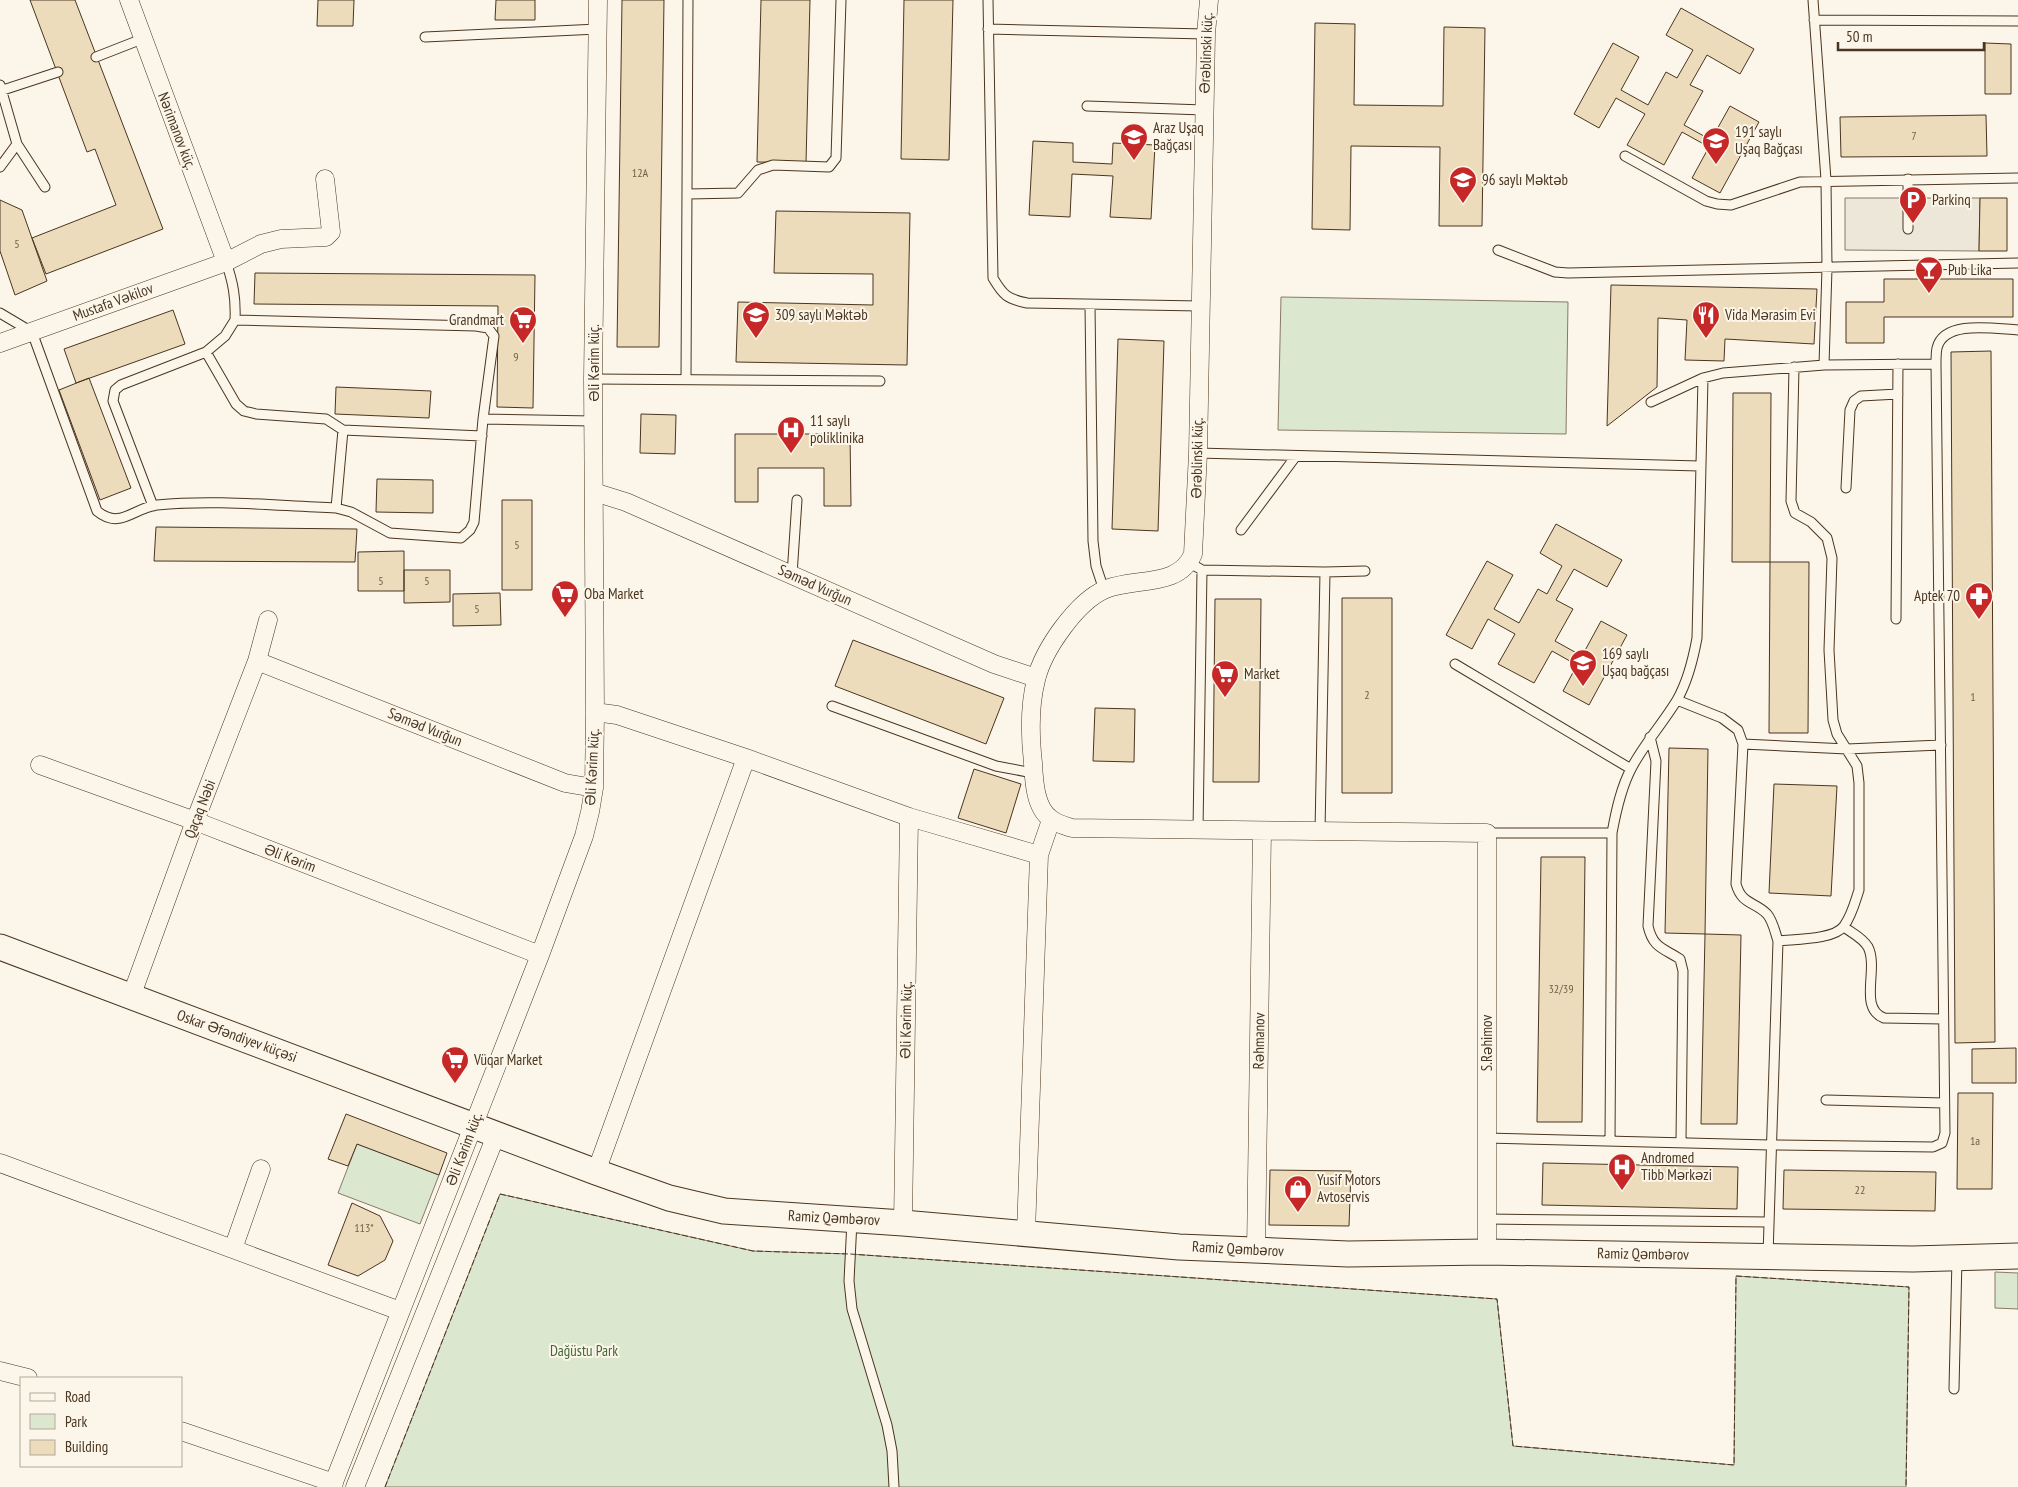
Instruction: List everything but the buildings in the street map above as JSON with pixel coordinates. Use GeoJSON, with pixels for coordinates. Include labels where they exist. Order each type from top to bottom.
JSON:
{"type":"FeatureCollection","features":[{"type":"Feature","properties":{"kind":"main road","name":"Oskar Əfəndiyev küçəsi"},"geometry":{"type":"LineString","coordinates":[[0,947],[474,1124]]}},
{"type":"Feature","properties":{"kind":"main road","name":"Ramiz Qəmbərov"},"geometry":{"type":"LineString","coordinates":[[474,1124],[596,1172],[669,1198],[704,1207],[755,1214],[903,1222],[1179,1247],[1256,1251],[1348,1254],[1487,1252],[1957,1258],[2018,1256]]}},
{"type":"Feature","properties":{"kind":"street","name":"Nərimanov küç."},"geometry":{"type":"LineString","coordinates":[[129,0],[226,262]]}},
{"type":"Feature","properties":{"kind":"street","name":"Əli Kərim küç."},"geometry":{"type":"LineString","coordinates":[[333,1485],[540,955],[584,836],[594,788],[593,379],[598,0]]}},
{"type":"Feature","properties":{"kind":"street","name":"Ərəblinski küç."},"geometry":{"type":"LineString","coordinates":[[1196,567],[1204,110],[1208,0]]}},
{"type":"Feature","properties":{"kind":"street","name":"Mustafa Vəkilov"},"geometry":{"type":"LineString","coordinates":[[0,343],[226,262],[261,244],[281,239],[326,238],[332,232],[326,179]]}},
{"type":"Feature","properties":{"kind":"street","name":"Səməd Vurğun"},"geometry":{"type":"LineString","coordinates":[[594,492],[626,502],[994,664],[1036,678]]}},
{"type":"Feature","properties":{"kind":"street"},"geometry":{"type":"LineString","coordinates":[[1196,567],[1173,576],[1116,586],[1091,597],[1067,621],[1049,650],[1036,678],[1031,709],[1030,738],[1037,796],[1042,810],[1051,820],[1072,828],[1487,833]]}},
{"type":"Feature","properties":{"kind":"street","name":"Qaçaq Nəbi"},"geometry":{"type":"LineString","coordinates":[[131,997],[195,821],[257,661],[268,620]]}},
{"type":"Feature","properties":{"kind":"street","name":"Səməd Vurğun"},"geometry":{"type":"LineString","coordinates":[[257,661],[565,783],[594,788]]}},
{"type":"Feature","properties":{"kind":"street"},"geometry":{"type":"LineString","coordinates":[[595,712],[617,715],[746,758],[909,816],[1039,855]]}},
{"type":"Feature","properties":{"kind":"street"},"geometry":{"type":"LineString","coordinates":[[596,1172],[746,758]]}},
{"type":"Feature","properties":{"kind":"street","name":"Əli Kərim"},"geometry":{"type":"LineString","coordinates":[[40,766],[195,821],[540,955]]}},
{"type":"Feature","properties":{"kind":"street","name":"Əli Kərim küç."},"geometry":{"type":"LineString","coordinates":[[903,1222],[909,816]]}},
{"type":"Feature","properties":{"kind":"street"},"geometry":{"type":"LineString","coordinates":[[1026,1233],[1039,855],[1051,820]]}},
{"type":"Feature","properties":{"kind":"street","name":"Rəhmanov"},"geometry":{"type":"LineString","coordinates":[[1256,1251],[1262,831]]}},
{"type":"Feature","properties":{"kind":"street","name":"S.Rəhimov"},"geometry":{"type":"LineString","coordinates":[[1487,833],[1487,1252]]}},
{"type":"Feature","properties":{"kind":"street"},"geometry":{"type":"LineString","coordinates":[[355,1487],[497,1133]]}},
{"type":"Feature","properties":{"kind":"street"},"geometry":{"type":"LineString","coordinates":[[0,1162],[400,1312]]}},
{"type":"Feature","properties":{"kind":"street"},"geometry":{"type":"LineString","coordinates":[[233,1248],[261,1169]]}},
{"type":"Feature","properties":{"kind":"street"},"geometry":{"type":"LineString","coordinates":[[0,1372],[23,1377]]}},
{"type":"Feature","properties":{"kind":"street"},"geometry":{"type":"LineString","coordinates":[[182,1431],[333,1485]]}},
{"type":"Feature","properties":{"kind":"lane"},"geometry":{"type":"LineString","coordinates":[[686,379],[688,0]]}},
{"type":"Feature","properties":{"kind":"lane"},"geometry":{"type":"LineString","coordinates":[[688,194],[738,193],[758,170],[773,165],[829,167],[836,158],[841,0]]}},
{"type":"Feature","properties":{"kind":"lane"},"geometry":{"type":"LineString","coordinates":[[988,0],[994,278],[1001,291],[1011,300],[1027,304],[1200,306]]}},
{"type":"Feature","properties":{"kind":"lane"},"geometry":{"type":"LineString","coordinates":[[1812,0],[1826,180],[1827,268],[1824,365]]}},
{"type":"Feature","properties":{"kind":"lane"},"geometry":{"type":"LineString","coordinates":[[1814,20],[2018,21]]}},
{"type":"Feature","properties":{"kind":"lane"},"geometry":{"type":"LineString","coordinates":[[425,37],[598,29]]}},
{"type":"Feature","properties":{"kind":"lane"},"geometry":{"type":"LineString","coordinates":[[988,29],[1206,34]]}},
{"type":"Feature","properties":{"kind":"lane"},"geometry":{"type":"LineString","coordinates":[[96,57],[142,39]]}},
{"type":"Feature","properties":{"kind":"lane"},"geometry":{"type":"LineString","coordinates":[[45,187],[17,144],[1,88],[58,72]]}},
{"type":"Feature","properties":{"kind":"lane"},"geometry":{"type":"LineString","coordinates":[[1087,106],[1204,110]]}},
{"type":"Feature","properties":{"kind":"lane"},"geometry":{"type":"LineString","coordinates":[[0,167],[17,144]]}},
{"type":"Feature","properties":{"kind":"lane"},"geometry":{"type":"LineString","coordinates":[[1625,156],[1706,201],[1731,205],[1800,182],[1826,180],[2018,178]]}},
{"type":"Feature","properties":{"kind":"lane"},"geometry":{"type":"LineString","coordinates":[[1908,179],[1908,230]]}},
{"type":"Feature","properties":{"kind":"lane"},"geometry":{"type":"LineString","coordinates":[[1498,250],[1555,272],[2018,263]]}},
{"type":"Feature","properties":{"kind":"lane"},"geometry":{"type":"LineString","coordinates":[[153,506],[113,401],[115,390],[121,385],[206,352],[225,336],[235,320],[236,301],[234,284],[226,262]]}},
{"type":"Feature","properties":{"kind":"lane"},"geometry":{"type":"LineString","coordinates":[[1090,305],[1093,540],[1096,566],[1104,590]]}},
{"type":"Feature","properties":{"kind":"lane"},"geometry":{"type":"LineString","coordinates":[[0,313],[32,332],[97,511],[105,518],[117,520],[153,506],[183,503],[336,508],[352,512],[390,533],[461,538],[470,530],[474,522],[483,420],[494,336],[488,328],[476,326],[235,320]]}},
{"type":"Feature","properties":{"kind":"lane"},"geometry":{"type":"LineString","coordinates":[[1486,1138],[1770,1145],[1933,1146],[1942,1143],[1945,1133],[1937,346],[1946,334],[1960,328],[2018,330]]}},
{"type":"Feature","properties":{"kind":"lane"},"geometry":{"type":"LineString","coordinates":[[206,352],[236,404],[244,411],[256,414],[326,419],[343,430],[482,436]]}},
{"type":"Feature","properties":{"kind":"lane"},"geometry":{"type":"LineString","coordinates":[[1896,619],[1898,364]]}},
{"type":"Feature","properties":{"kind":"lane"},"geometry":{"type":"LineString","coordinates":[[1651,402],[1703,378],[1723,373],[1824,365],[1936,364]]}},
{"type":"Feature","properties":{"kind":"lane"},"geometry":{"type":"LineString","coordinates":[[1778,941],[1827,936],[1844,927],[1859,890],[1859,782],[1857,766],[1838,734],[1833,720],[1829,650],[1832,558],[1827,538],[1811,522],[1795,513],[1791,501],[1794,367]]}},
{"type":"Feature","properties":{"kind":"lane"},"geometry":{"type":"LineString","coordinates":[[1610,1141],[1612,833],[1616,812],[1631,769],[1650,737],[1677,700],[1686,681],[1697,638],[1703,378]]}},
{"type":"Feature","properties":{"kind":"lane"},"geometry":{"type":"LineString","coordinates":[[593,379],[880,381]]}},
{"type":"Feature","properties":{"kind":"lane"},"geometry":{"type":"LineString","coordinates":[[1846,488],[1850,410],[1854,401],[1860,396],[1898,394]]}},
{"type":"Feature","properties":{"kind":"lane"},"geometry":{"type":"LineString","coordinates":[[483,420],[593,421]]}},
{"type":"Feature","properties":{"kind":"lane"},"geometry":{"type":"LineString","coordinates":[[336,508],[343,430]]}},
{"type":"Feature","properties":{"kind":"lane"},"geometry":{"type":"LineString","coordinates":[[1198,453],[1700,466]]}},
{"type":"Feature","properties":{"kind":"lane"},"geometry":{"type":"LineString","coordinates":[[1241,530],[1296,456]]}},
{"type":"Feature","properties":{"kind":"lane"},"geometry":{"type":"LineString","coordinates":[[792,574],[797,500]]}},
{"type":"Feature","properties":{"kind":"lane"},"geometry":{"type":"LineString","coordinates":[[1198,830],[1196,567],[1325,572],[1365,571]]}},
{"type":"Feature","properties":{"kind":"lane"},"geometry":{"type":"LineString","coordinates":[[1320,831],[1325,572]]}},
{"type":"Feature","properties":{"kind":"lane"},"geometry":{"type":"LineString","coordinates":[[1455,664],[1631,769]]}},
{"type":"Feature","properties":{"kind":"lane"},"geometry":{"type":"LineString","coordinates":[[1677,700],[1722,718],[1738,730],[1743,744],[1736,884],[1739,894],[1747,902],[1768,916],[1778,941],[1770,1145],[1768,1256]]}},
{"type":"Feature","properties":{"kind":"lane"},"geometry":{"type":"LineString","coordinates":[[832,706],[996,766],[1034,773]]}},
{"type":"Feature","properties":{"kind":"lane"},"geometry":{"type":"LineString","coordinates":[[1650,737],[1656,761],[1648,926],[1650,937],[1656,946],[1680,959],[1683,971],[1682,1142]]}},
{"type":"Feature","properties":{"kind":"lane"},"geometry":{"type":"LineString","coordinates":[[1743,744],[1847,749],[1941,745]]}},
{"type":"Feature","properties":{"kind":"lane"},"geometry":{"type":"LineString","coordinates":[[1487,833],[1612,833]]}},
{"type":"Feature","properties":{"kind":"lane"},"geometry":{"type":"LineString","coordinates":[[1844,927],[1863,941],[1872,958],[1871,1008],[1875,1015],[1884,1018],[1944,1019]]}},
{"type":"Feature","properties":{"kind":"lane"},"geometry":{"type":"LineString","coordinates":[[1826,1100],[1944,1104]]}},
{"type":"Feature","properties":{"kind":"lane"},"geometry":{"type":"LineString","coordinates":[[852,1219],[848,1282],[852,1309],[887,1425],[892,1452],[894,1487]]}},
{"type":"Feature","properties":{"kind":"lane"},"geometry":{"type":"LineString","coordinates":[[1487,1219],[1769,1222]]}},
{"type":"Feature","properties":{"kind":"lane"},"geometry":{"type":"LineString","coordinates":[[1954,1389],[1957,1258]]}},
{"type":"Feature","properties":{"kind":"green space"},"geometry":{"type":"Polygon","coordinates":[[[1281,297],[1568,302],[1566,434],[1278,430],[1281,297]]]}},
{"type":"Feature","properties":{"kind":"green space"},"geometry":{"type":"Polygon","coordinates":[[[357,1144],[439,1175],[420,1224],[338,1193],[357,1144]]]}},
{"type":"Feature","properties":{"kind":"green space","name":"Dağüstu Park"},"geometry":{"type":"Polygon","coordinates":[[[500,1194],[753,1251],[850,1254],[1497,1299],[1513,1446],[1734,1465],[1736,1276],[1909,1287],[1906,1487],[385,1487],[500,1194]]]}},
{"type":"Feature","properties":{"kind":"green space"},"geometry":{"type":"Polygon","coordinates":[[[1995,1272],[2018,1273],[2018,1309],[1995,1308],[1995,1272]]]}},
{"type":"Feature","properties":{"kind":"shaded area","name":"Parkinq"},"geometry":{"type":"Polygon","coordinates":[[[1845,198],[1980,198],[1979,251],[1845,250],[1845,198]]]}},
{"type":"Feature","properties":{"kind":"fence"},"geometry":{"type":"LineString","coordinates":[[385,1487],[500,1194],[753,1251],[850,1254],[1497,1299],[1513,1446],[1734,1465],[1736,1276],[1909,1287],[1906,1487]]}},
{"type":"Feature","properties":{"kind":"place","name":"Araz Uşaq Bağçası"},"geometry":{"type":"Point","coordinates":[1134,161]}},
{"type":"Feature","properties":{"kind":"place","name":"191 saylı Uşaq Bağçası"},"geometry":{"type":"Point","coordinates":[1716,165]}},
{"type":"Feature","properties":{"kind":"place","name":"96 saylı Məktəb"},"geometry":{"type":"Point","coordinates":[1463,204]}},
{"type":"Feature","properties":{"kind":"place","name":"Parkinq"},"geometry":{"type":"Point","coordinates":[1913,224]}},
{"type":"Feature","properties":{"kind":"place","name":"Pub Lika"},"geometry":{"type":"Point","coordinates":[1929,294]}},
{"type":"Feature","properties":{"kind":"place","name":"309 saylı Məktəb"},"geometry":{"type":"Point","coordinates":[756,339]}},
{"type":"Feature","properties":{"kind":"place","name":"Vida Mərasim Evi"},"geometry":{"type":"Point","coordinates":[1706,339]}},
{"type":"Feature","properties":{"kind":"place","name":"Grandmart"},"geometry":{"type":"Point","coordinates":[523,344]}},
{"type":"Feature","properties":{"kind":"place","name":"11 saylı poliklinika"},"geometry":{"type":"Point","coordinates":[791,454]}},
{"type":"Feature","properties":{"kind":"place","name":"Oba Market"},"geometry":{"type":"Point","coordinates":[565,618]}},
{"type":"Feature","properties":{"kind":"place","name":"Aptek 70"},"geometry":{"type":"Point","coordinates":[1979,620]}},
{"type":"Feature","properties":{"kind":"place","name":"169 saylı Uşaq bağçası"},"geometry":{"type":"Point","coordinates":[1583,687]}},
{"type":"Feature","properties":{"kind":"place","name":"Market"},"geometry":{"type":"Point","coordinates":[1225,698]}},
{"type":"Feature","properties":{"kind":"place","name":"Vüqar Market"},"geometry":{"type":"Point","coordinates":[455,1084]}},
{"type":"Feature","properties":{"kind":"place","name":"Andromed Tibb Mərkəzi"},"geometry":{"type":"Point","coordinates":[1622,1191]}},
{"type":"Feature","properties":{"kind":"place","name":"Yusif Motors Avtoservis"},"geometry":{"type":"Point","coordinates":[1298,1213]}}]}
